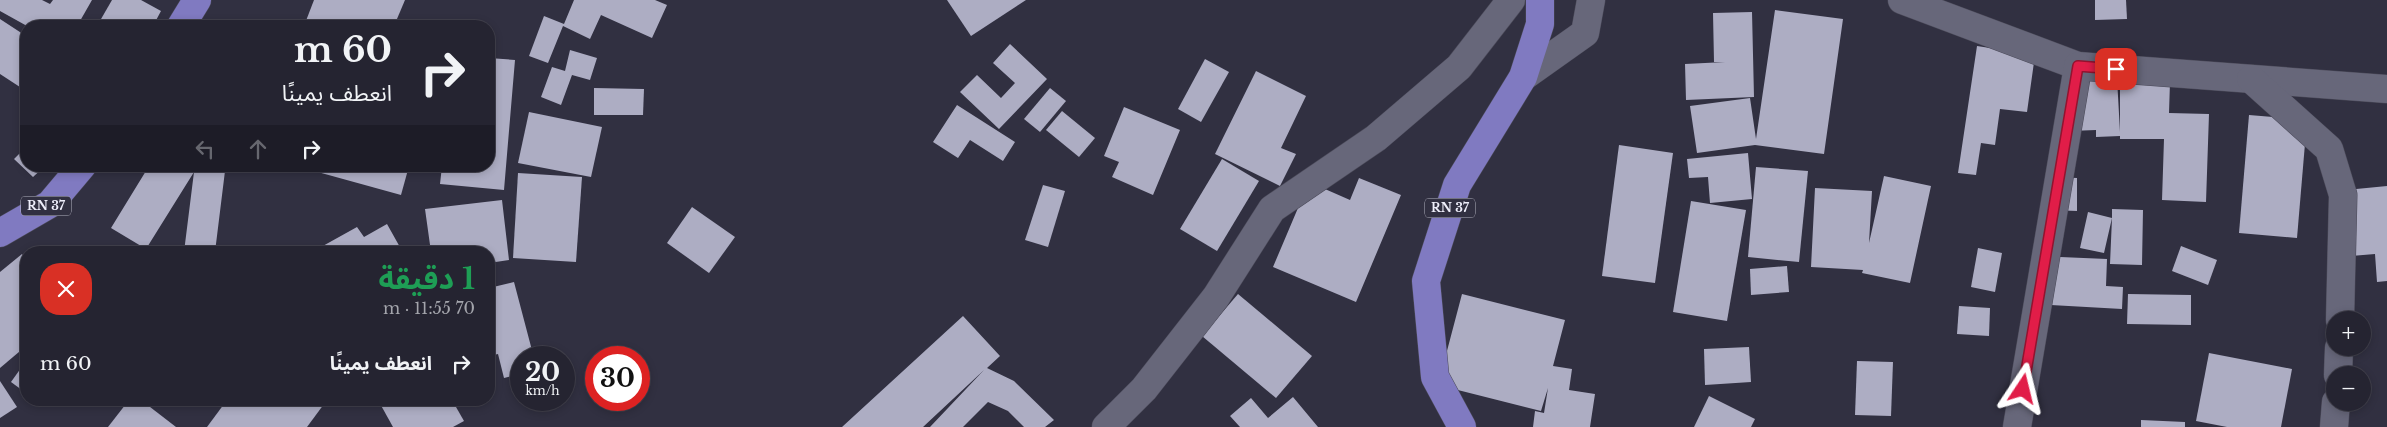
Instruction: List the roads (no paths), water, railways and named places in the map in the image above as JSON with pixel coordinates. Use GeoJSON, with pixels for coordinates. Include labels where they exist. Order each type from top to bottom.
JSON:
{"type":"FeatureCollection","features":[{"type":"Feature","properties":{"kind":"main road"},"geometry":{"type":"LineString","coordinates":[[185,20],[197,0]]}},
{"type":"Feature","properties":{"kind":"main road","name":"RN 37"},"geometry":{"type":"LineString","coordinates":[[1462,427],[1435,376],[1426,281],[1457,185],[1523,77],[1540,24],[1540,0]]}},
{"type":"Feature","properties":{"kind":"main road","name":"RN 37"},"geometry":{"type":"LineString","coordinates":[[0,233],[50,204],[77,172]]}},
{"type":"Feature","properties":{"kind":"street"},"geometry":{"type":"LineString","coordinates":[[1106,427],[1144,389],[1216,297],[1272,209],[1376,138],[1459,67],[1511,0]]}},
{"type":"Feature","properties":{"kind":"street"},"geometry":{"type":"LineString","coordinates":[[1523,77],[1585,33],[1591,0]]}},
{"type":"Feature","properties":{"kind":"street"},"geometry":{"type":"LineString","coordinates":[[1902,0],[2078,66],[2387,89]]}},
{"type":"Feature","properties":{"kind":"street"},"geometry":{"type":"LineString","coordinates":[[2017,427],[2078,66]]}},
{"type":"Feature","properties":{"kind":"street"},"geometry":{"type":"LineString","coordinates":[[2250,79],[2329,149],[2343,195],[2340,311]]}},
{"type":"Feature","properties":{"kind":"street"},"geometry":{"type":"LineString","coordinates":[[2334,427],[2335,411]]}}]}
